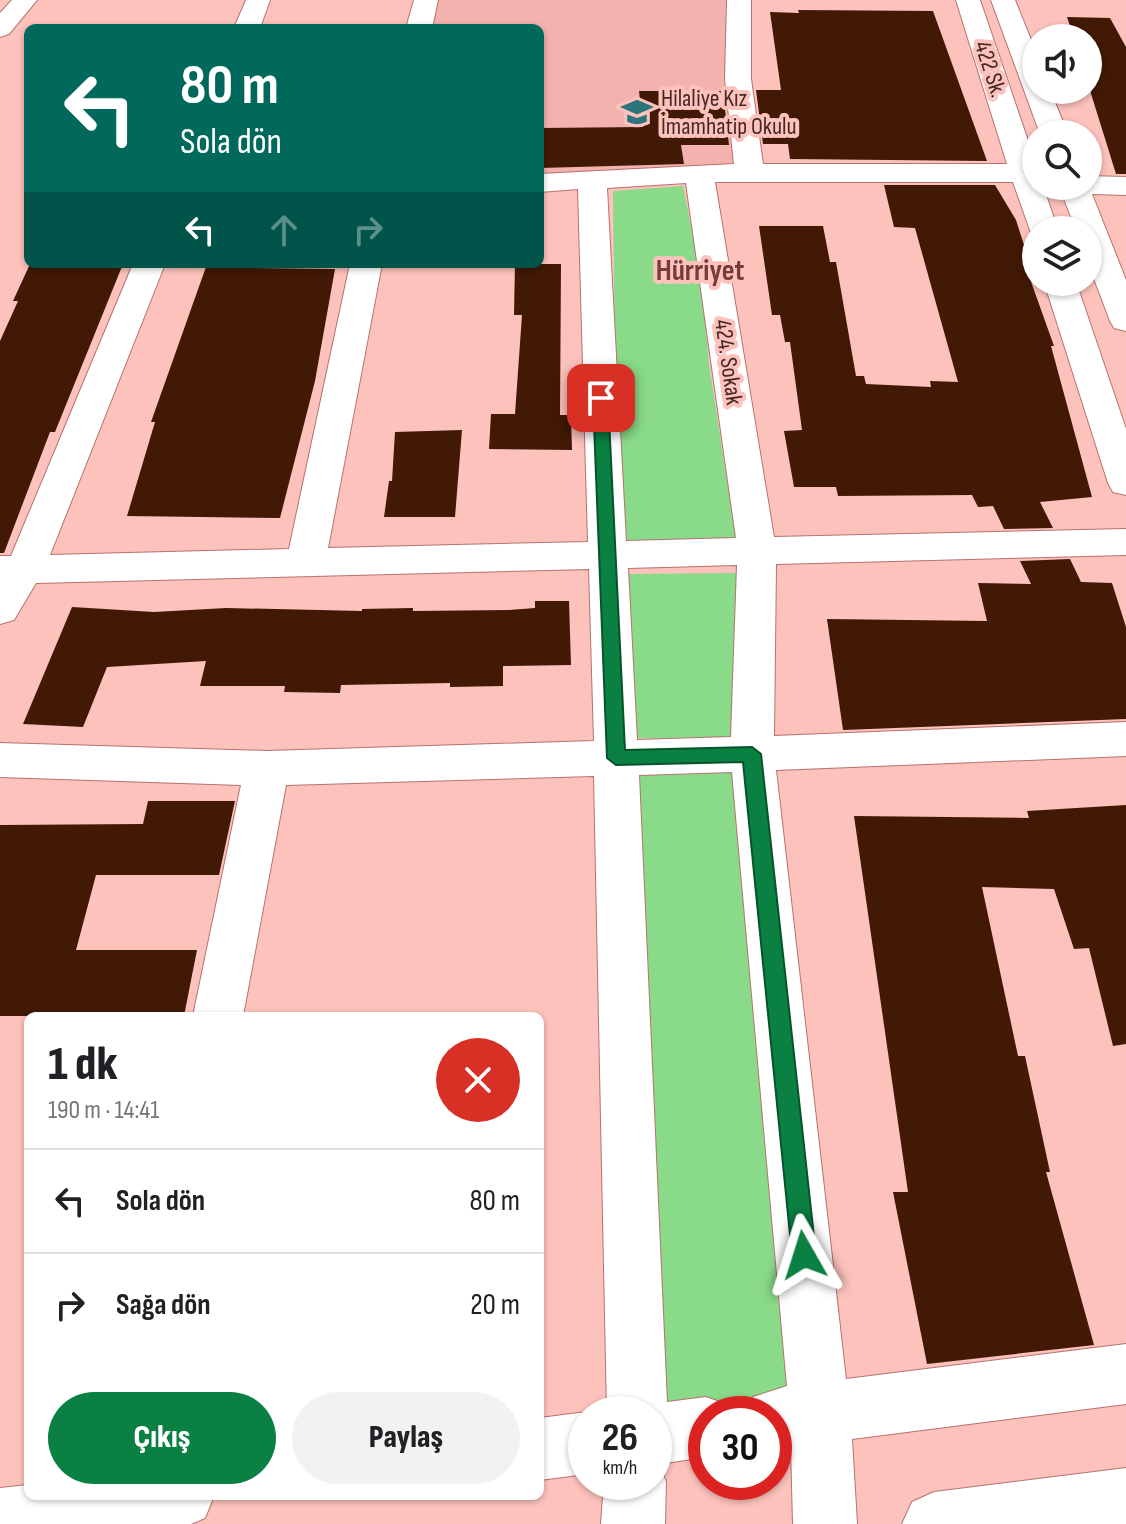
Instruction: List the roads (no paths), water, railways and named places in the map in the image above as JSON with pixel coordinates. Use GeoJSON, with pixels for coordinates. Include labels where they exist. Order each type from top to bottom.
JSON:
{"type":"FeatureCollection","features":[{"type":"Feature","properties":{"kind":"street"},"geometry":{"type":"LineString","coordinates":[[0,29],[25,0]]}},
{"type":"Feature","properties":{"kind":"street"},"geometry":{"type":"LineString","coordinates":[[249,24],[258,0]]}},
{"type":"Feature","properties":{"kind":"street"},"geometry":{"type":"LineString","coordinates":[[420,24],[426,0]]}},
{"type":"Feature","properties":{"kind":"street"},"geometry":{"type":"LineString","coordinates":[[739,0],[738,79],[750,174]]}},
{"type":"Feature","properties":{"kind":"street","name":"422 Sk."},"geometry":{"type":"LineString","coordinates":[[968,0],[1022,152]]}},
{"type":"Feature","properties":{"kind":"street","name":"422 Sk."},"geometry":{"type":"LineString","coordinates":[[1003,0],[1022,49]]}},
{"type":"Feature","properties":{"kind":"street"},"geometry":{"type":"LineString","coordinates":[[544,183],[699,173],[1022,174]]}},
{"type":"Feature","properties":{"kind":"street","name":"424. Sokak"},"geometry":{"type":"LineString","coordinates":[[699,173],[757,551],[752,754],[797,1415],[825,1524]]}},
{"type":"Feature","properties":{"kind":"street"},"geometry":{"type":"LineString","coordinates":[[592,179],[616,758],[636,1396]]}},
{"type":"Feature","properties":{"kind":"street"},"geometry":{"type":"LineString","coordinates":[[1102,185],[1126,186]]}},
{"type":"Feature","properties":{"kind":"street"},"geometry":{"type":"LineString","coordinates":[[1079,200],[1126,321]]}},
{"type":"Feature","properties":{"kind":"street"},"geometry":{"type":"LineString","coordinates":[[0,610],[12,569],[147,268]]}},
{"type":"Feature","properties":{"kind":"street"},"geometry":{"type":"LineString","coordinates":[[306,562],[365,268]]}},
{"type":"Feature","properties":{"kind":"street"},"geometry":{"type":"LineString","coordinates":[[1065,296],[1126,483]]}},
{"type":"Feature","properties":{"kind":"street"},"geometry":{"type":"LineString","coordinates":[[12,569],[1126,542]]}},
{"type":"Feature","properties":{"kind":"street"},"geometry":{"type":"LineString","coordinates":[[0,760],[267,768],[1126,739]]}},
{"type":"Feature","properties":{"kind":"street"},"geometry":{"type":"LineString","coordinates":[[219,1012],[267,768]]}},
{"type":"Feature","properties":{"kind":"street"},"geometry":{"type":"LineString","coordinates":[[797,1415],[1126,1374]]}},
{"type":"Feature","properties":{"kind":"street"},"geometry":{"type":"LineString","coordinates":[[544,1448],[568,1445]]}},
{"type":"Feature","properties":{"kind":"street"},"geometry":{"type":"LineString","coordinates":[[934,1524],[1126,1499]]}},
{"type":"Feature","properties":{"kind":"street"},"geometry":{"type":"LineString","coordinates":[[0,1520],[122,1500]]}},
{"type":"Feature","properties":{"kind":"street"},"geometry":{"type":"LineString","coordinates":[[633,1524],[634,1500]]}},
{"type":"Feature","properties":{"kind":"place","name":"Hilaliye Kız İmamhatip Okulu"},"geometry":{"type":"Point","coordinates":[637,112]}},
{"type":"Feature","properties":{"kind":"district","name":"Hürriyet"},"geometry":{"type":"Point","coordinates":[700,270]}}]}
